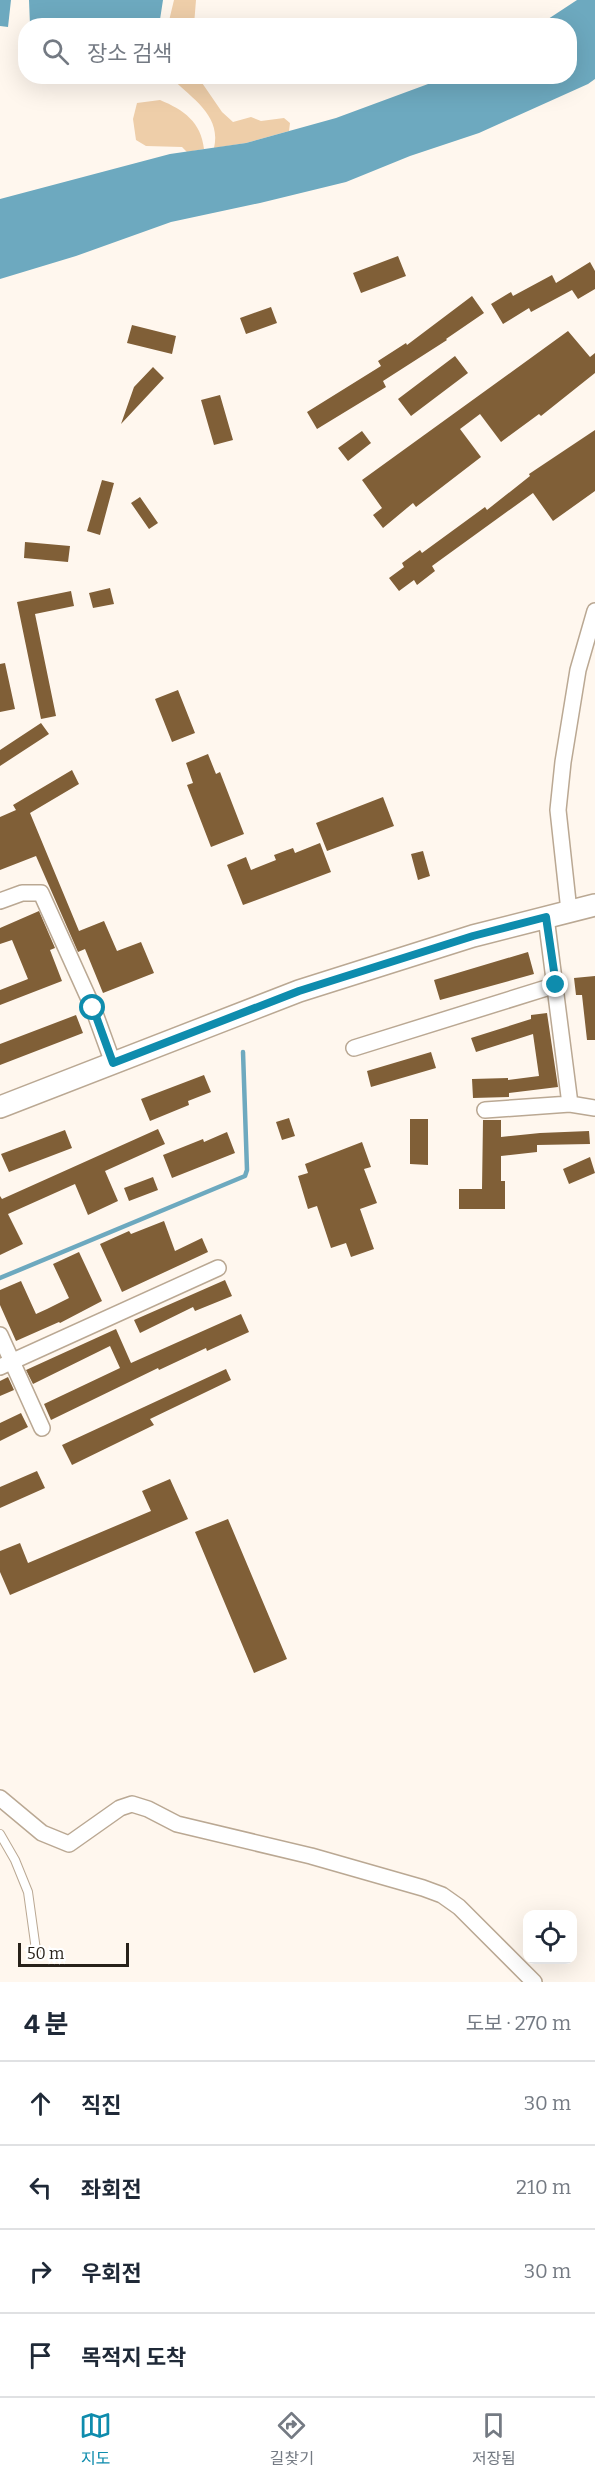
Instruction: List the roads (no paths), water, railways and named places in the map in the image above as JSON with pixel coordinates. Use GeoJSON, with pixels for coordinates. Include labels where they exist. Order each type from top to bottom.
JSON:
{"type":"FeatureCollection","features":[{"type":"Feature","properties":{"kind":"main road"},"geometry":{"type":"LineString","coordinates":[[0,1107],[299,991],[473,936],[595,905]]}},
{"type":"Feature","properties":{"kind":"street"},"geometry":{"type":"LineString","coordinates":[[569,911],[558,810],[563,762],[578,670],[595,611]]}},
{"type":"Feature","properties":{"kind":"street"},"geometry":{"type":"LineString","coordinates":[[0,901],[22,893],[41,894],[93,1008],[113,1063]]}},
{"type":"Feature","properties":{"kind":"street"},"geometry":{"type":"LineString","coordinates":[[546,917],[570,1104]]}},
{"type":"Feature","properties":{"kind":"street"},"geometry":{"type":"LineString","coordinates":[[354,1048],[556,985]]}},
{"type":"Feature","properties":{"kind":"street"},"geometry":{"type":"LineString","coordinates":[[485,1110],[570,1104],[595,1108]]}},
{"type":"Feature","properties":{"kind":"street"},"geometry":{"type":"LineString","coordinates":[[6,1364],[218,1268]]}},
{"type":"Feature","properties":{"kind":"street"},"geometry":{"type":"LineString","coordinates":[[0,1335],[6,1364],[42,1428]]}},
{"type":"Feature","properties":{"kind":"street"},"geometry":{"type":"LineString","coordinates":[[0,1798],[42,1833],[69,1844],[120,1808],[132,1804],[148,1809],[177,1824],[311,1856],[423,1888],[442,1895],[459,1907],[534,1982]]}},
{"type":"Feature","properties":{"kind":"lane"},"geometry":{"type":"LineString","coordinates":[[0,1834],[15,1860],[28,1892],[36,1950]]}},
{"type":"Feature","properties":{"kind":"water"},"geometry":{"type":"Polygon","coordinates":[[[0,0],[11,0],[8,27],[0,26],[0,0]]]}},
{"type":"Feature","properties":{"kind":"water"},"geometry":{"type":"Polygon","coordinates":[[[29,0],[163,0],[160,18],[30,18],[29,0]]]}},
{"type":"Feature","properties":{"kind":"water"},"geometry":{"type":"Polygon","coordinates":[[[577,0],[595,0],[595,79],[588,84],[479,133],[410,156],[346,182],[171,222],[76,256],[0,279],[0,199],[170,154],[246,143],[336,118],[428,84],[577,84],[577,18],[550,18],[577,0]]]}},
{"type":"Feature","properties":{"kind":"waterway"},"geometry":{"type":"LineString","coordinates":[[0,1278],[245,1176],[247,1170],[243,1052]]}}]}
